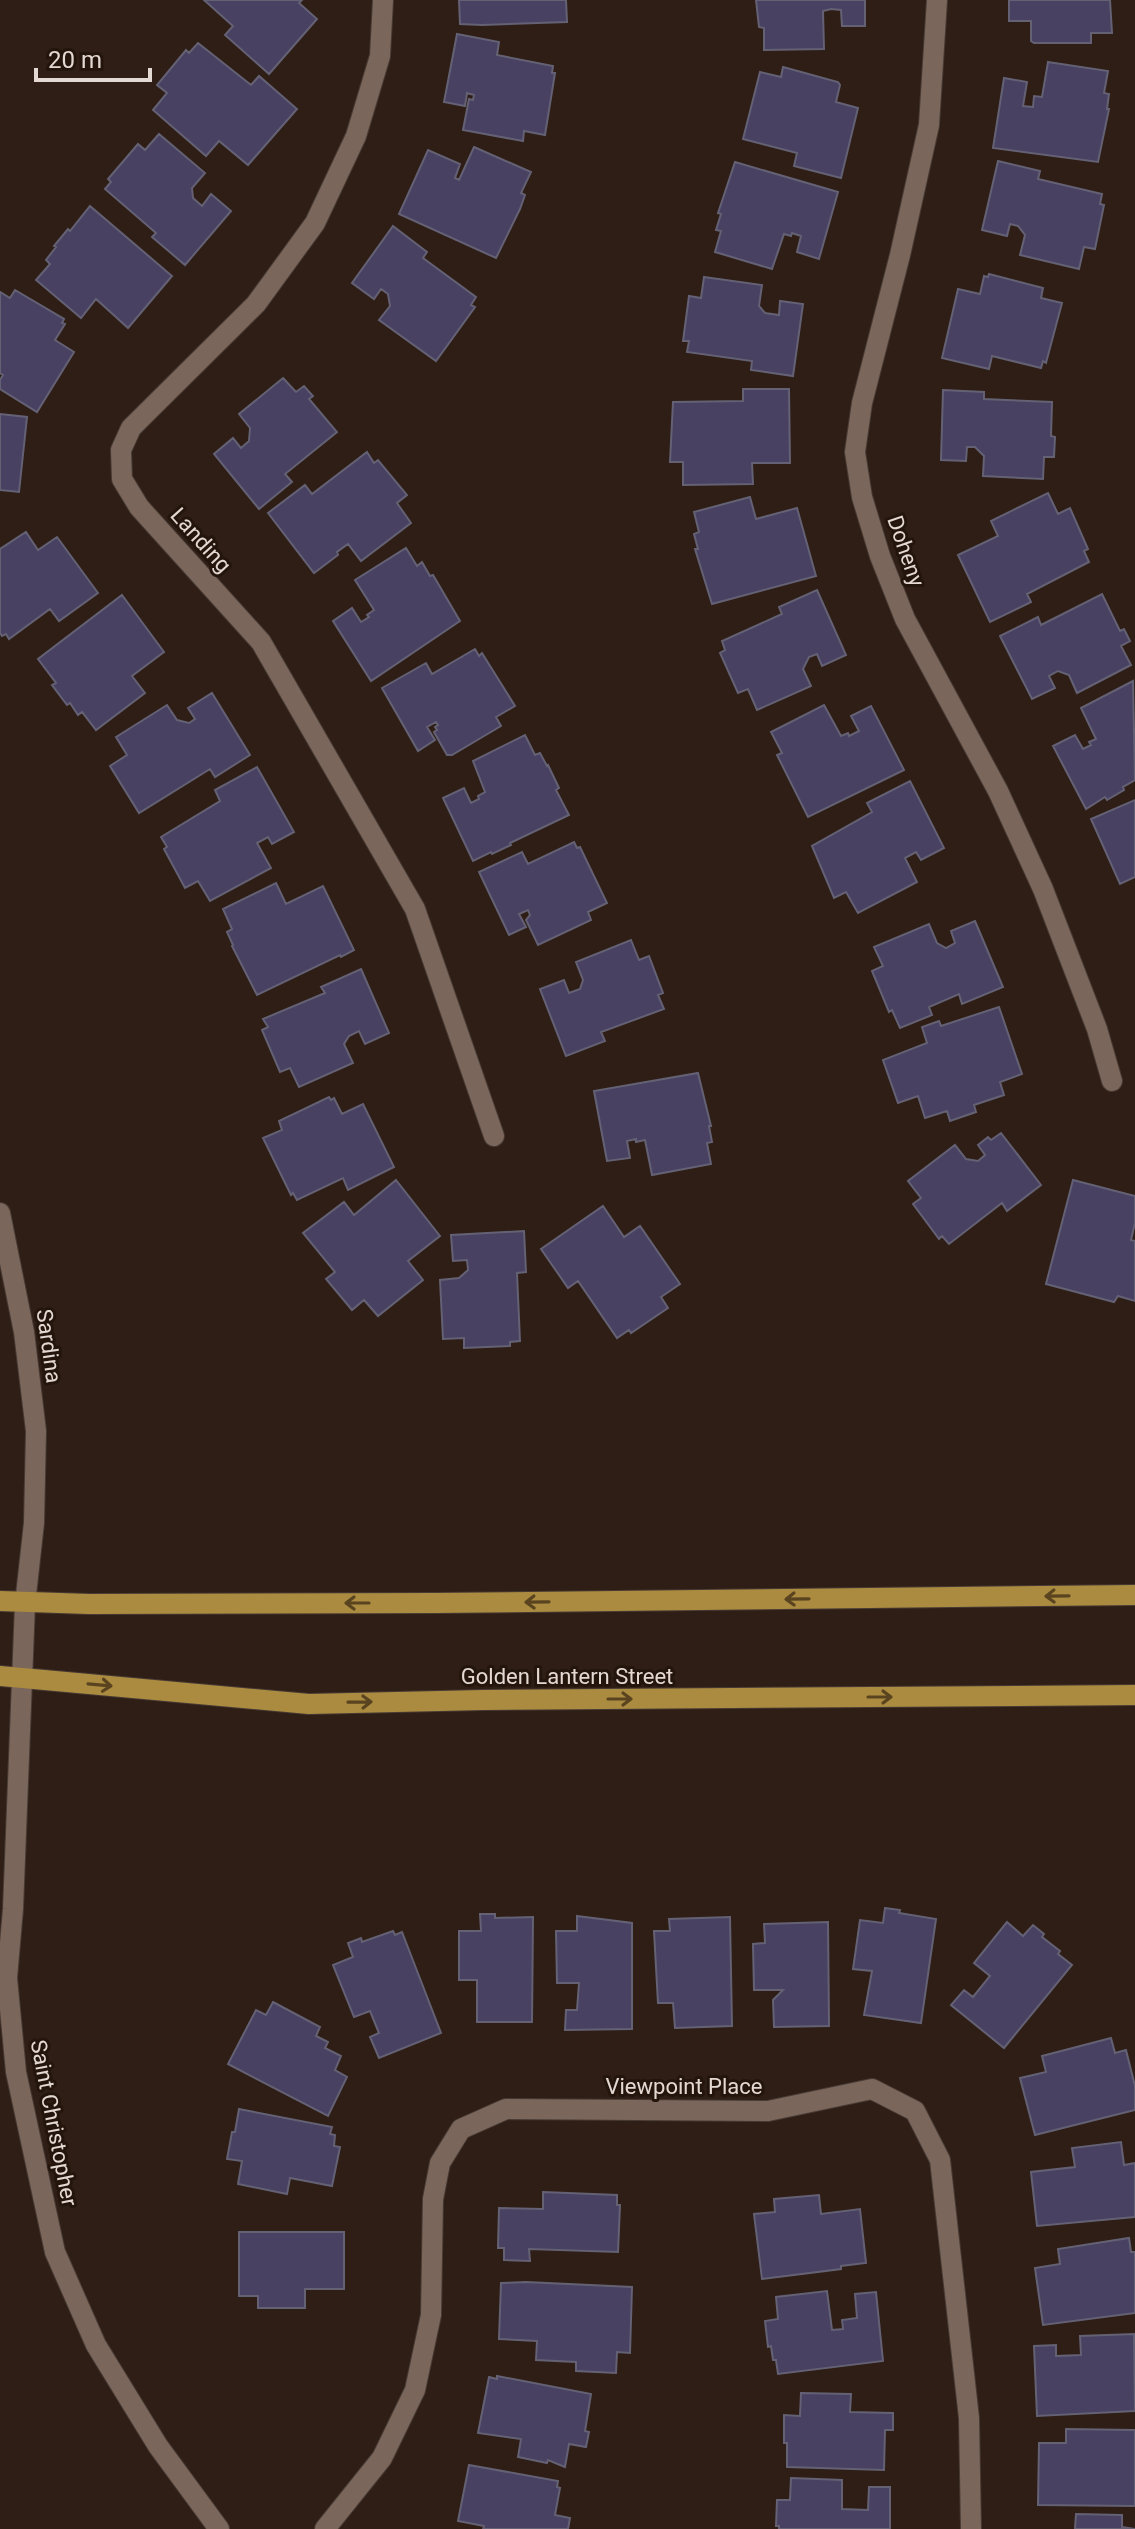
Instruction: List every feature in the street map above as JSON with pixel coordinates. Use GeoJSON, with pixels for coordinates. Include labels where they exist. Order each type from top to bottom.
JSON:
{"type":"FeatureCollection","features":[{"type":"Feature","properties":{"kind":"main road"},"geometry":{"type":"LineString","coordinates":[[0,1601],[25,1604],[419,1603],[1135,1595]]}},
{"type":"Feature","properties":{"kind":"main road","name":"Golden Lantern Street"},"geometry":{"type":"LineString","coordinates":[[0,1676],[309,1704],[1135,1695]]}},
{"type":"Feature","properties":{"kind":"street","name":"Landing"},"geometry":{"type":"LineString","coordinates":[[383,0],[380,56],[356,136],[315,223],[256,304],[131,428],[121,450],[122,479],[139,507],[261,642],[415,909],[494,1136]]}},
{"type":"Feature","properties":{"kind":"street","name":"Doheny"},"geometry":{"type":"LineString","coordinates":[[937,0],[929,125],[862,403],[855,452],[862,497],[905,619],[998,791],[1043,889],[1097,1029],[1112,1081]]}},
{"type":"Feature","properties":{"kind":"street","name":"Sardina"},"geometry":{"type":"LineString","coordinates":[[0,1213],[24,1332],[36,1431],[34,1523],[25,1604],[23,1679]]}},
{"type":"Feature","properties":{"kind":"street","name":"Saint Christopher"},"geometry":{"type":"LineString","coordinates":[[23,1679],[7,1978],[8,2074],[55,2252],[96,2345],[158,2446],[219,2529]]}},
{"type":"Feature","properties":{"kind":"street","name":"Viewpoint Place"},"geometry":{"type":"LineString","coordinates":[[325,2529],[382,2458],[415,2390],[431,2315],[433,2199],[440,2163],[461,2129],[506,2109],[768,2111],[872,2089],[915,2111],[940,2160],[969,2418],[971,2529]]}},
{"type":"Feature","properties":{"kind":"building"},"geometry":{"type":"Polygon","coordinates":[[[204,0],[302,0],[299,3],[317,19],[269,74],[225,35],[233,26],[204,0]]]}},
{"type":"Feature","properties":{"kind":"building"},"geometry":{"type":"Polygon","coordinates":[[[459,0],[566,0],[567,22],[460,24],[459,0]]]}},
{"type":"Feature","properties":{"kind":"building"},"geometry":{"type":"Polygon","coordinates":[[[756,0],[865,0],[865,26],[842,26],[841,10],[831,9],[823,11],[824,49],[764,50],[764,28],[759,27],[756,0]]]}},
{"type":"Feature","properties":{"kind":"building"},"geometry":{"type":"Polygon","coordinates":[[[1009,0],[1110,0],[1112,33],[1091,33],[1091,43],[1034,43],[1031,41],[1031,21],[1009,21],[1009,0]]]}},
{"type":"Feature","properties":{"kind":"building"},"geometry":{"type":"Polygon","coordinates":[[[457,34],[499,42],[497,55],[553,66],[552,73],[555,73],[545,135],[524,131],[523,141],[463,130],[469,99],[473,100],[474,95],[467,93],[465,106],[444,102],[457,34]]]}},
{"type":"Feature","properties":{"kind":"building"},"geometry":{"type":"Polygon","coordinates":[[[198,43],[251,85],[259,76],[297,109],[248,165],[219,141],[206,156],[153,110],[167,93],[157,85],[186,50],[189,53],[198,43]]]}},
{"type":"Feature","properties":{"kind":"building"},"geometry":{"type":"Polygon","coordinates":[[[1048,62],[1108,71],[1104,93],[1109,94],[1109,109],[1098,162],[993,148],[1004,78],[1027,82],[1023,106],[1033,107],[1034,96],[1042,97],[1048,62]]]}},
{"type":"Feature","properties":{"kind":"building"},"geometry":{"type":"Polygon","coordinates":[[[783,67],[838,82],[836,102],[858,108],[841,178],[794,166],[797,153],[743,139],[760,72],[781,77],[783,67]]]}},
{"type":"Feature","properties":{"kind":"building"},"geometry":{"type":"Polygon","coordinates":[[[159,134],[205,173],[192,188],[193,198],[202,206],[211,194],[231,211],[185,265],[152,237],[156,233],[105,189],[111,182],[108,179],[138,144],[145,150],[159,134]]]}},
{"type":"Feature","properties":{"kind":"building"},"geometry":{"type":"Polygon","coordinates":[[[474,147],[531,172],[521,193],[525,195],[520,209],[496,258],[399,214],[428,150],[460,164],[455,178],[459,180],[474,147]]]}},
{"type":"Feature","properties":{"kind":"building"},"geometry":{"type":"Polygon","coordinates":[[[998,161],[1040,171],[1038,179],[1102,194],[1100,204],[1104,205],[1095,249],[1084,247],[1079,269],[1020,255],[1025,235],[1018,226],[1010,224],[1007,236],[982,230],[998,161]]]}},
{"type":"Feature","properties":{"kind":"building"},"geometry":{"type":"Polygon","coordinates":[[[735,162],[838,192],[819,259],[797,252],[801,236],[792,233],[791,236],[784,234],[772,269],[715,252],[721,231],[716,230],[721,214],[718,213],[735,162]]]}},
{"type":"Feature","properties":{"kind":"building"},"geometry":{"type":"Polygon","coordinates":[[[90,206],[172,276],[128,328],[96,299],[81,318],[36,280],[50,264],[46,260],[54,246],[90,206]]]}},
{"type":"Feature","properties":{"kind":"building"},"geometry":{"type":"Polygon","coordinates":[[[393,226],[427,252],[423,258],[476,297],[471,305],[475,307],[436,361],[379,320],[390,306],[388,294],[381,289],[374,299],[352,283],[393,226]]]}},
{"type":"Feature","properties":{"kind":"building"},"geometry":{"type":"Polygon","coordinates":[[[989,274],[1043,288],[1041,298],[1062,303],[1046,363],[1043,361],[1041,368],[992,356],[989,369],[942,358],[958,289],[980,294],[984,276],[988,277],[989,274]]]}},
{"type":"Feature","properties":{"kind":"building"},"geometry":{"type":"Polygon","coordinates":[[[704,277],[762,285],[759,306],[765,313],[779,315],[780,301],[803,304],[793,376],[751,370],[752,361],[687,352],[689,341],[683,341],[689,296],[701,298],[704,277]]]}},
{"type":"Feature","properties":{"kind":"building"},"geometry":{"type":"Polygon","coordinates":[[[15,290],[64,319],[62,323],[65,324],[55,340],[74,352],[37,412],[0,389],[3,375],[0,373],[0,292],[10,298],[15,290]]]}},
{"type":"Feature","properties":{"kind":"building"},"geometry":{"type":"Polygon","coordinates":[[[283,378],[296,392],[304,386],[313,396],[309,399],[337,432],[285,474],[292,482],[259,509],[214,454],[233,438],[241,448],[249,441],[250,428],[239,414],[283,378]]]}},
{"type":"Feature","properties":{"kind":"building"},"geometry":{"type":"Polygon","coordinates":[[[743,389],[789,389],[790,463],[752,463],[753,484],[683,485],[683,462],[670,462],[673,402],[743,401],[743,389]]]}},
{"type":"Feature","properties":{"kind":"building"},"geometry":{"type":"Polygon","coordinates":[[[943,390],[984,392],[984,399],[1052,402],[1054,457],[1044,457],[1043,479],[983,476],[984,456],[975,447],[967,447],[966,461],[941,460],[943,390]]]}},
{"type":"Feature","properties":{"kind":"building"},"geometry":{"type":"Polygon","coordinates":[[[0,414],[27,417],[19,492],[0,490],[0,414]]]}},
{"type":"Feature","properties":{"kind":"building"},"geometry":{"type":"Polygon","coordinates":[[[367,452],[374,463],[378,460],[407,495],[397,503],[411,523],[361,561],[348,544],[314,573],[268,513],[305,485],[312,494],[367,452]]]}},
{"type":"Feature","properties":{"kind":"building"},"geometry":{"type":"Polygon","coordinates":[[[1048,493],[1058,514],[1070,508],[1088,549],[1084,551],[1089,562],[1027,594],[1031,602],[990,622],[958,555],[998,536],[991,521],[1048,493]]]}},
{"type":"Feature","properties":{"kind":"building"},"geometry":{"type":"Polygon","coordinates":[[[750,497],[756,519],[797,508],[816,576],[712,604],[695,549],[698,549],[694,534],[699,532],[694,512],[750,497]]]}},
{"type":"Feature","properties":{"kind":"building"},"geometry":{"type":"Polygon","coordinates":[[[26,532],[38,550],[57,537],[98,593],[59,621],[50,609],[9,639],[6,634],[2,636],[0,633],[0,549],[26,532]]]}},
{"type":"Feature","properties":{"kind":"building"},"geometry":{"type":"Polygon","coordinates":[[[406,548],[417,566],[422,562],[430,576],[433,575],[460,621],[371,681],[333,621],[352,608],[361,622],[369,617],[367,615],[374,610],[355,580],[406,548]]]}},
{"type":"Feature","properties":{"kind":"building"},"geometry":{"type":"Polygon","coordinates":[[[817,590],[846,655],[822,666],[817,654],[809,657],[803,669],[811,686],[757,710],[748,689],[738,693],[720,653],[725,650],[722,641],[782,614],[779,607],[817,590]]]}},
{"type":"Feature","properties":{"kind":"building"},"geometry":{"type":"Polygon","coordinates":[[[1102,594],[1120,631],[1124,629],[1130,641],[1121,646],[1131,665],[1077,693],[1069,675],[1058,671],[1049,676],[1055,688],[1032,699],[1000,636],[1038,617],[1041,625],[1102,594]]]}},
{"type":"Feature","properties":{"kind":"building"},"geometry":{"type":"Polygon","coordinates":[[[122,595],[164,652],[132,676],[145,693],[96,730],[82,712],[78,715],[70,703],[67,705],[52,685],[56,683],[38,659],[122,595]]]}},
{"type":"Feature","properties":{"kind":"building"},"geometry":{"type":"Polygon","coordinates":[[[475,649],[479,656],[482,653],[515,706],[496,717],[501,726],[452,755],[447,755],[434,732],[438,725],[436,722],[427,727],[435,740],[418,751],[382,688],[426,663],[432,674],[475,649]]]}},
{"type":"Feature","properties":{"kind":"building"},"geometry":{"type":"Polygon","coordinates":[[[1133,681],[1135,780],[1123,787],[1124,790],[1086,809],[1053,746],[1075,735],[1083,749],[1091,745],[1089,742],[1096,739],[1081,708],[1133,681]]]}},
{"type":"Feature","properties":{"kind":"building"},"geometry":{"type":"Polygon","coordinates":[[[212,693],[250,755],[215,777],[210,769],[139,813],[110,766],[127,755],[116,737],[167,705],[177,720],[189,723],[195,719],[188,708],[212,693]]]}},
{"type":"Feature","properties":{"kind":"building"},"geometry":{"type":"Polygon","coordinates":[[[824,705],[841,736],[859,731],[851,716],[871,706],[904,770],[808,817],[777,755],[782,753],[771,732],[824,705]]]}},
{"type":"Feature","properties":{"kind":"building"},"geometry":{"type":"Polygon","coordinates":[[[525,735],[535,755],[540,753],[548,765],[569,815],[473,861],[443,798],[464,788],[471,803],[479,799],[478,796],[485,792],[473,761],[525,735]]]}},
{"type":"Feature","properties":{"kind":"building"},"geometry":{"type":"Polygon","coordinates":[[[257,767],[294,832],[272,844],[268,837],[257,843],[271,868],[210,901],[198,881],[185,888],[161,837],[220,801],[215,790],[257,767]]]}},
{"type":"Feature","properties":{"kind":"building"},"geometry":{"type":"Polygon","coordinates":[[[910,781],[944,848],[921,860],[916,852],[905,858],[917,882],[858,913],[846,892],[834,898],[812,846],[872,812],[867,803],[910,781]]]}},
{"type":"Feature","properties":{"kind":"building"},"geometry":{"type":"Polygon","coordinates":[[[1135,800],[1135,877],[1120,884],[1091,819],[1135,800]]]}},
{"type":"Feature","properties":{"kind":"building"},"geometry":{"type":"Polygon","coordinates":[[[574,842],[577,848],[580,847],[607,903],[588,912],[591,920],[538,945],[526,920],[530,915],[528,910],[519,914],[526,927],[509,935],[479,872],[522,852],[528,864],[574,842]]]}},
{"type":"Feature","properties":{"kind":"building"},"geometry":{"type":"Polygon","coordinates":[[[276,883],[286,904],[323,886],[354,950],[257,995],[232,946],[227,932],[232,929],[223,909],[276,883]]]}},
{"type":"Feature","properties":{"kind":"building"},"geometry":{"type":"Polygon","coordinates":[[[975,921],[1003,987],[962,1004],[959,994],[929,1007],[932,1015],[900,1028],[892,1010],[889,1012],[872,971],[883,966],[874,947],[929,924],[937,943],[946,948],[955,943],[951,931],[975,921]]]}},
{"type":"Feature","properties":{"kind":"building"},"geometry":{"type":"Polygon","coordinates":[[[631,940],[639,960],[649,956],[663,993],[658,995],[664,1009],[601,1032],[605,1041],[566,1056],[540,989],[564,980],[569,993],[580,989],[583,980],[576,962],[631,940]]]}},
{"type":"Feature","properties":{"kind":"building"},"geometry":{"type":"Polygon","coordinates":[[[361,969],[389,1033],[365,1044],[359,1031],[349,1036],[344,1044],[353,1063],[299,1087],[290,1068],[280,1072],[262,1030],[268,1027],[263,1019],[325,993],[321,987],[361,969]]]}},
{"type":"Feature","properties":{"kind":"building"},"geometry":{"type":"Polygon","coordinates":[[[999,1007],[1022,1074],[1000,1082],[1004,1095],[974,1105],[976,1112],[950,1121],[947,1111],[925,1118],[918,1096],[898,1103],[883,1060],[927,1043],[922,1027],[939,1021],[941,1026],[999,1007]]]}},
{"type":"Feature","properties":{"kind":"building"},"geometry":{"type":"Polygon","coordinates":[[[698,1073],[711,1126],[712,1142],[707,1143],[711,1164],[652,1175],[645,1140],[636,1142],[636,1139],[627,1141],[630,1158],[607,1161],[594,1091],[698,1073]]]}},
{"type":"Feature","properties":{"kind":"building"},"geometry":{"type":"Polygon","coordinates":[[[329,1097],[331,1100],[334,1098],[342,1114],[363,1104],[394,1167],[348,1190],[343,1178],[297,1200],[293,1193],[291,1195],[263,1138],[282,1130],[279,1121],[329,1097]]]}},
{"type":"Feature","properties":{"kind":"building"},"geometry":{"type":"Polygon","coordinates":[[[1001,1133],[1041,1185],[1007,1211],[1002,1203],[949,1244],[942,1236],[939,1239],[913,1204],[921,1198],[908,1181],[955,1145],[966,1159],[978,1161],[985,1155],[978,1145],[988,1137],[991,1140],[1001,1133]]]}},
{"type":"Feature","properties":{"kind":"building"},"geometry":{"type":"Polygon","coordinates":[[[396,1180],[440,1236],[408,1261],[423,1280],[378,1316],[364,1300],[352,1310],[326,1279],[335,1272],[303,1233],[344,1202],[354,1215],[396,1180]]]}},
{"type":"Feature","properties":{"kind":"building"},"geometry":{"type":"Polygon","coordinates":[[[1073,1180],[1135,1196],[1135,1223],[1131,1240],[1135,1241],[1135,1301],[1118,1296],[1114,1302],[1046,1284],[1073,1180]]]}},
{"type":"Feature","properties":{"kind":"building"},"geometry":{"type":"Polygon","coordinates":[[[603,1206],[624,1237],[640,1226],[680,1284],[661,1297],[668,1308],[631,1333],[629,1330],[617,1338],[578,1281],[568,1288],[541,1249],[603,1206]]]}},
{"type":"Feature","properties":{"kind":"building"},"geometry":{"type":"Polygon","coordinates":[[[524,1231],[526,1272],[517,1273],[520,1341],[510,1342],[510,1346],[464,1348],[464,1338],[443,1339],[440,1280],[459,1278],[468,1270],[467,1260],[453,1261],[451,1235],[524,1231]]]}},
{"type":"Feature","properties":{"kind":"building"},"geometry":{"type":"Polygon","coordinates":[[[885,1908],[936,1919],[921,2023],[864,2015],[872,1971],[853,1969],[860,1920],[883,1923],[885,1908]]]}},
{"type":"Feature","properties":{"kind":"building"},"geometry":{"type":"Polygon","coordinates":[[[480,1914],[495,1914],[495,1918],[533,1917],[532,2022],[477,2022],[477,1980],[459,1980],[459,1931],[481,1931],[480,1914]]]}},
{"type":"Feature","properties":{"kind":"building"},"geometry":{"type":"Polygon","coordinates":[[[577,1916],[632,1923],[632,2029],[565,2030],[566,2010],[577,2010],[579,1983],[557,1983],[556,1931],[577,1931],[577,1916]]]}},
{"type":"Feature","properties":{"kind":"building"},"geometry":{"type":"Polygon","coordinates":[[[730,1917],[732,2026],[675,2028],[673,2003],[658,2003],[654,1931],[670,1931],[669,1919],[730,1917]]]}},
{"type":"Feature","properties":{"kind":"building"},"geometry":{"type":"Polygon","coordinates":[[[828,1922],[829,2026],[774,2027],[773,2000],[783,1990],[754,1990],[753,1944],[765,1943],[764,1924],[828,1922]]]}},
{"type":"Feature","properties":{"kind":"building"},"geometry":{"type":"Polygon","coordinates":[[[1007,1922],[1023,1936],[1033,1925],[1072,1965],[1004,2048],[951,2005],[964,1990],[973,1997],[990,1976],[974,1963],[1007,1922]]]}},
{"type":"Feature","properties":{"kind":"building"},"geometry":{"type":"Polygon","coordinates":[[[393,1931],[395,1935],[402,1932],[441,2033],[379,2058],[370,2037],[379,2033],[370,2011],[354,2017],[333,1965],[353,1957],[348,1943],[361,1938],[362,1942],[393,1931]]]}},
{"type":"Feature","properties":{"kind":"building"},"geometry":{"type":"Polygon","coordinates":[[[273,2002],[320,2027],[316,2036],[328,2042],[325,2048],[341,2056],[335,2070],[347,2077],[328,2116],[228,2064],[256,2010],[266,2015],[273,2002]]]}},
{"type":"Feature","properties":{"kind":"building"},"geometry":{"type":"Polygon","coordinates":[[[1111,2038],[1115,2053],[1126,2050],[1135,2086],[1135,2110],[1035,2135],[1020,2078],[1046,2072],[1042,2056],[1111,2038]]]}},
{"type":"Feature","properties":{"kind":"building"},"geometry":{"type":"Polygon","coordinates":[[[239,2109],[332,2127],[330,2134],[335,2135],[334,2146],[340,2147],[332,2186],[290,2178],[287,2194],[238,2184],[242,2161],[227,2159],[239,2109]]]}},
{"type":"Feature","properties":{"kind":"building"},"geometry":{"type":"Polygon","coordinates":[[[1121,2142],[1124,2165],[1135,2163],[1135,2217],[1037,2226],[1031,2172],[1075,2167],[1072,2148],[1121,2142]]]}},
{"type":"Feature","properties":{"kind":"building"},"geometry":{"type":"Polygon","coordinates":[[[543,2192],[617,2195],[617,2205],[620,2205],[618,2252],[529,2249],[530,2261],[504,2260],[504,2248],[498,2248],[499,2208],[543,2209],[543,2192]]]}},
{"type":"Feature","properties":{"kind":"building"},"geometry":{"type":"Polygon","coordinates":[[[819,2195],[821,2214],[860,2209],[866,2263],[762,2279],[754,2214],[775,2212],[774,2199],[819,2195]]]}},
{"type":"Feature","properties":{"kind":"building"},"geometry":{"type":"Polygon","coordinates":[[[239,2232],[344,2232],[344,2289],[305,2289],[305,2308],[258,2308],[258,2296],[239,2296],[239,2232]]]}},
{"type":"Feature","properties":{"kind":"building"},"geometry":{"type":"Polygon","coordinates":[[[1129,2238],[1131,2252],[1135,2252],[1135,2313],[1043,2325],[1035,2268],[1060,2264],[1058,2249],[1129,2238]]]}},
{"type":"Feature","properties":{"kind":"building"},"geometry":{"type":"Polygon","coordinates":[[[501,2283],[632,2287],[630,2353],[617,2352],[616,2373],[576,2371],[576,2362],[536,2360],[537,2341],[499,2339],[501,2283]]]}},
{"type":"Feature","properties":{"kind":"building"},"geometry":{"type":"Polygon","coordinates":[[[827,2291],[832,2330],[843,2329],[842,2320],[857,2318],[855,2294],[876,2292],[883,2361],[778,2374],[771,2346],[768,2347],[765,2321],[778,2319],[776,2297],[827,2291]]]}},
{"type":"Feature","properties":{"kind":"building"},"geometry":{"type":"Polygon","coordinates":[[[1134,2334],[1135,2411],[1037,2416],[1034,2346],[1056,2345],[1056,2356],[1081,2355],[1080,2336],[1134,2334]]]}},
{"type":"Feature","properties":{"kind":"building"},"geometry":{"type":"Polygon","coordinates":[[[497,2376],[591,2394],[585,2431],[589,2432],[586,2447],[569,2444],[565,2467],[548,2460],[547,2463],[518,2457],[521,2439],[478,2433],[489,2377],[497,2379],[497,2376]]]}},
{"type":"Feature","properties":{"kind":"building"},"geometry":{"type":"Polygon","coordinates":[[[801,2393],[851,2394],[850,2412],[893,2413],[893,2430],[885,2430],[884,2470],[787,2467],[784,2415],[800,2416],[801,2393]]]}},
{"type":"Feature","properties":{"kind":"building"},"geometry":{"type":"Polygon","coordinates":[[[1066,2429],[1135,2430],[1135,2506],[1038,2505],[1039,2443],[1066,2443],[1066,2429]]]}},
{"type":"Feature","properties":{"kind":"building"},"geometry":{"type":"Polygon","coordinates":[[[469,2465],[558,2481],[557,2487],[560,2488],[555,2515],[570,2518],[568,2529],[483,2529],[484,2526],[458,2521],[469,2465]]]}},
{"type":"Feature","properties":{"kind":"building"},"geometry":{"type":"Polygon","coordinates":[[[791,2478],[842,2480],[842,2509],[868,2510],[869,2487],[890,2487],[890,2529],[779,2529],[776,2526],[777,2500],[790,2500],[791,2478]]]}},
{"type":"Feature","properties":{"kind":"building"},"geometry":{"type":"Polygon","coordinates":[[[1076,2514],[1122,2515],[1122,2527],[1135,2529],[1075,2529],[1076,2514]]]}}]}
